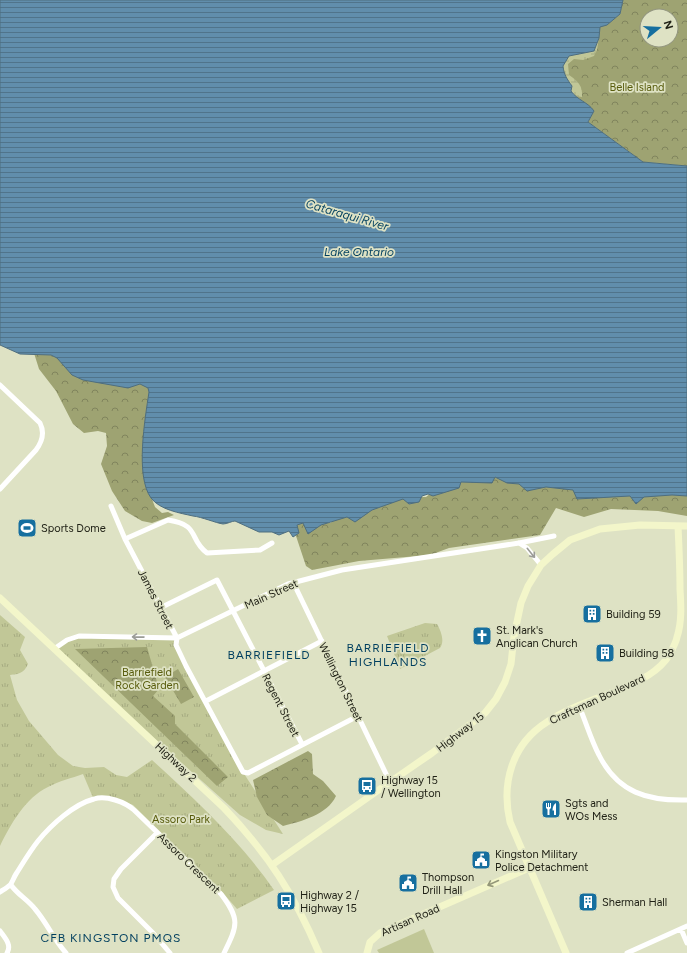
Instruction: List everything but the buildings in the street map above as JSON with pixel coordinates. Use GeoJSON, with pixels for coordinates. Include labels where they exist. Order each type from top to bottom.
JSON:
{"type":"FeatureCollection","features":[{"type":"Feature","properties":{"kind":"main road","name":"Highway 15"},"geometry":{"type":"LineString","coordinates":[[272,865],[432,753],[485,713],[496,699],[505,682],[511,664],[514,636],[521,603],[528,586],[542,565],[570,540],[600,529],[640,525],[687,526]]}},
{"type":"Feature","properties":{"kind":"main road","name":"Craftsman Boulevard"},"geometry":{"type":"LineString","coordinates":[[566,953],[513,831],[507,809],[506,794],[511,767],[518,752],[538,729],[556,717],[647,676],[659,667],[669,655],[677,637],[681,620],[678,526]]}},
{"type":"Feature","properties":{"kind":"main road","name":"Highway 2"},"geometry":{"type":"LineString","coordinates":[[0,598],[224,808],[251,838],[272,865],[293,899],[308,927],[318,953]]}},
{"type":"Feature","properties":{"kind":"main road","name":"Artisan Road"},"geometry":{"type":"LineString","coordinates":[[367,953],[367,948],[370,942],[380,933],[529,868]]}},
{"type":"Feature","properties":{"kind":"street"},"geometry":{"type":"LineString","coordinates":[[0,385],[40,423],[43,437],[36,450],[0,489]]}},
{"type":"Feature","properties":{"kind":"street","name":"James Street"},"geometry":{"type":"LineString","coordinates":[[110,506],[176,638],[176,645],[241,770],[248,773],[302,744]]}},
{"type":"Feature","properties":{"kind":"street"},"geometry":{"type":"LineString","coordinates":[[126,539],[168,520],[176,521],[188,526],[201,549],[207,553],[260,550],[272,543]]}},
{"type":"Feature","properties":{"kind":"street","name":"Main Street"},"geometry":{"type":"LineString","coordinates":[[54,648],[67,640],[79,636],[176,638],[294,582],[342,570],[519,543],[554,536]]}},
{"type":"Feature","properties":{"kind":"street"},"geometry":{"type":"LineString","coordinates":[[519,543],[527,548],[542,565]]}},
{"type":"Feature","properties":{"kind":"street","name":"Regent Street"},"geometry":{"type":"LineString","coordinates":[[160,608],[217,580],[302,744]]}},
{"type":"Feature","properties":{"kind":"street","name":"Wellington Street"},"geometry":{"type":"LineString","coordinates":[[294,582],[390,782]]}},
{"type":"Feature","properties":{"kind":"street"},"geometry":{"type":"LineString","coordinates":[[206,701],[322,641]]}},
{"type":"Feature","properties":{"kind":"street"},"geometry":{"type":"LineString","coordinates":[[579,706],[599,755],[610,772],[619,782],[632,791],[646,797],[668,800],[687,800]]}},
{"type":"Feature","properties":{"kind":"street"},"geometry":{"type":"LineString","coordinates":[[302,744],[358,716]]}},
{"type":"Feature","properties":{"kind":"street","name":"Assoro Crescent"},"geometry":{"type":"LineString","coordinates":[[0,892],[10,885],[27,856],[39,840],[56,823],[76,807],[95,798],[114,799],[128,804],[221,894],[231,907],[234,912],[235,927],[224,953]]}},
{"type":"Feature","properties":{"kind":"street"},"geometry":{"type":"LineString","coordinates":[[157,833],[121,869],[114,879],[113,887],[118,898],[154,933],[170,953]]}},
{"type":"Feature","properties":{"kind":"street"},"geometry":{"type":"LineString","coordinates":[[10,885],[44,920],[59,945],[66,953]]}},
{"type":"Feature","properties":{"kind":"street"},"geometry":{"type":"LineString","coordinates":[[627,953],[687,926]]}},
{"type":"Feature","properties":{"kind":"street"},"geometry":{"type":"LineString","coordinates":[[681,929],[687,943]]}},
{"type":"Feature","properties":{"kind":"street"},"geometry":{"type":"LineString","coordinates":[[0,932],[10,947],[7,953]]}},
{"type":"Feature","properties":{"kind":"green space","name":"Belle Island"},"geometry":{"type":"Polygon","coordinates":[[[623,0],[687,0],[687,166],[643,162],[588,122],[594,111],[575,96],[565,77],[569,56],[600,26],[607,24],[620,14],[623,0]]]}},
{"type":"Feature","properties":{"kind":"green space"},"geometry":{"type":"Polygon","coordinates":[[[600,30],[597,50],[594,56],[583,60],[574,59],[568,64],[569,75],[577,82],[582,90],[582,97],[575,96],[565,81],[559,64],[600,30]]]}},
{"type":"Feature","properties":{"kind":"green space"},"geometry":{"type":"Polygon","coordinates":[[[33,350],[143,379],[154,388],[147,486],[155,507],[162,513],[168,512],[174,515],[152,523],[142,521],[125,511],[112,491],[101,464],[107,446],[106,433],[98,431],[84,433],[73,424],[56,391],[39,369],[33,350]]]}},
{"type":"Feature","properties":{"kind":"green space"},"geometry":{"type":"Polygon","coordinates":[[[468,473],[687,490],[687,516],[658,511],[611,509],[584,517],[556,508],[540,535],[449,548],[430,555],[359,561],[312,570],[306,566],[294,530],[305,514],[330,523],[351,510],[370,511],[392,497],[426,497],[436,489],[468,473]]]}},
{"type":"Feature","properties":{"kind":"green space","name":"Assoro Park"},"geometry":{"type":"Polygon","coordinates":[[[0,615],[25,637],[20,650],[28,664],[21,672],[10,675],[17,700],[29,721],[58,755],[73,766],[85,768],[104,767],[116,775],[127,777],[152,760],[217,822],[247,855],[274,890],[237,909],[223,893],[133,805],[119,800],[94,800],[83,774],[52,785],[32,798],[14,821],[0,846],[0,615]]]}},
{"type":"Feature","properties":{"kind":"green space"},"geometry":{"type":"Polygon","coordinates":[[[425,623],[437,624],[442,639],[440,648],[400,669],[387,636],[425,623]]]}},
{"type":"Feature","properties":{"kind":"green space","name":"Barriefield Rock Garden"},"geometry":{"type":"Polygon","coordinates":[[[72,638],[177,638],[176,645],[241,769],[283,834],[266,830],[240,815],[54,649],[72,638]]]}},
{"type":"Feature","properties":{"kind":"green space"},"geometry":{"type":"Polygon","coordinates":[[[147,647],[159,689],[153,696],[175,716],[175,724],[228,777],[217,786],[75,649],[147,647]]]}},
{"type":"Feature","properties":{"kind":"green space"},"geometry":{"type":"Polygon","coordinates":[[[178,669],[194,697],[181,704],[165,677],[178,669]]]}},
{"type":"Feature","properties":{"kind":"green space"},"geometry":{"type":"Polygon","coordinates":[[[308,751],[312,754],[313,774],[323,781],[336,796],[332,803],[320,813],[283,826],[267,815],[257,797],[253,780],[308,751]]]}},
{"type":"Feature","properties":{"kind":"green space"},"geometry":{"type":"Polygon","coordinates":[[[424,929],[434,953],[379,953],[377,950],[424,929]]]}},
{"type":"Feature","properties":{"kind":"water","name":"Lake Ontario"},"geometry":{"type":"Polygon","coordinates":[[[0,0],[623,0],[620,14],[607,25],[600,27],[599,38],[594,51],[569,56],[563,66],[566,77],[572,86],[571,91],[576,97],[589,105],[594,111],[588,122],[643,162],[687,166],[687,496],[672,495],[644,497],[636,504],[630,496],[577,499],[573,490],[546,487],[527,491],[519,484],[507,483],[495,477],[492,483],[461,482],[459,488],[433,496],[428,494],[422,496],[419,502],[409,504],[403,499],[372,510],[355,522],[347,517],[321,525],[308,534],[303,523],[297,525],[299,533],[293,537],[289,531],[279,535],[272,532],[259,532],[235,521],[225,524],[182,514],[165,508],[155,502],[151,498],[146,488],[142,462],[142,447],[149,392],[148,388],[140,384],[128,388],[83,380],[72,375],[57,358],[51,355],[20,354],[0,345],[0,0]]]}},
{"type":"Feature","properties":{"kind":"place","name":"Sports Dome"},"geometry":{"type":"Point","coordinates":[27,528]}},
{"type":"Feature","properties":{"kind":"place","name":"Building 59"},"geometry":{"type":"Point","coordinates":[592,614]}},
{"type":"Feature","properties":{"kind":"place","name":"St. Mark's Anglican Church"},"geometry":{"type":"Point","coordinates":[482,636]}},
{"type":"Feature","properties":{"kind":"place","name":"Building 58"},"geometry":{"type":"Point","coordinates":[605,653]}},
{"type":"Feature","properties":{"kind":"place","name":"Highway 15 / Wellington"},"geometry":{"type":"Point","coordinates":[367,786]}},
{"type":"Feature","properties":{"kind":"place","name":"Sgts and WOs Mess"},"geometry":{"type":"Point","coordinates":[551,809]}},
{"type":"Feature","properties":{"kind":"place","name":"Kingston Military Police Detachment"},"geometry":{"type":"Point","coordinates":[481,860]}},
{"type":"Feature","properties":{"kind":"place","name":"Thompson Drill Hall"},"geometry":{"type":"Point","coordinates":[408,883]}},
{"type":"Feature","properties":{"kind":"place","name":"Highway 2 / Highway 15"},"geometry":{"type":"Point","coordinates":[286,901]}},
{"type":"Feature","properties":{"kind":"place","name":"Sherman Hall"},"geometry":{"type":"Point","coordinates":[588,902]}},
{"type":"Feature","properties":{"kind":"district","name":"BARRIEFIELD"},"geometry":{"type":"Point","coordinates":[269,655]}},
{"type":"Feature","properties":{"kind":"district","name":"BARRIEFIELD HIGHLANDS"},"geometry":{"type":"Point","coordinates":[388,655]}},
{"type":"Feature","properties":{"kind":"district","name":"CFB KINGSTON PMQS"},"geometry":{"type":"Point","coordinates":[111,938]}},
{"type":"Feature","properties":{"kind":"water label","name":"Cataraqui River"},"geometry":{"type":"Point","coordinates":[347,215]}}]}
